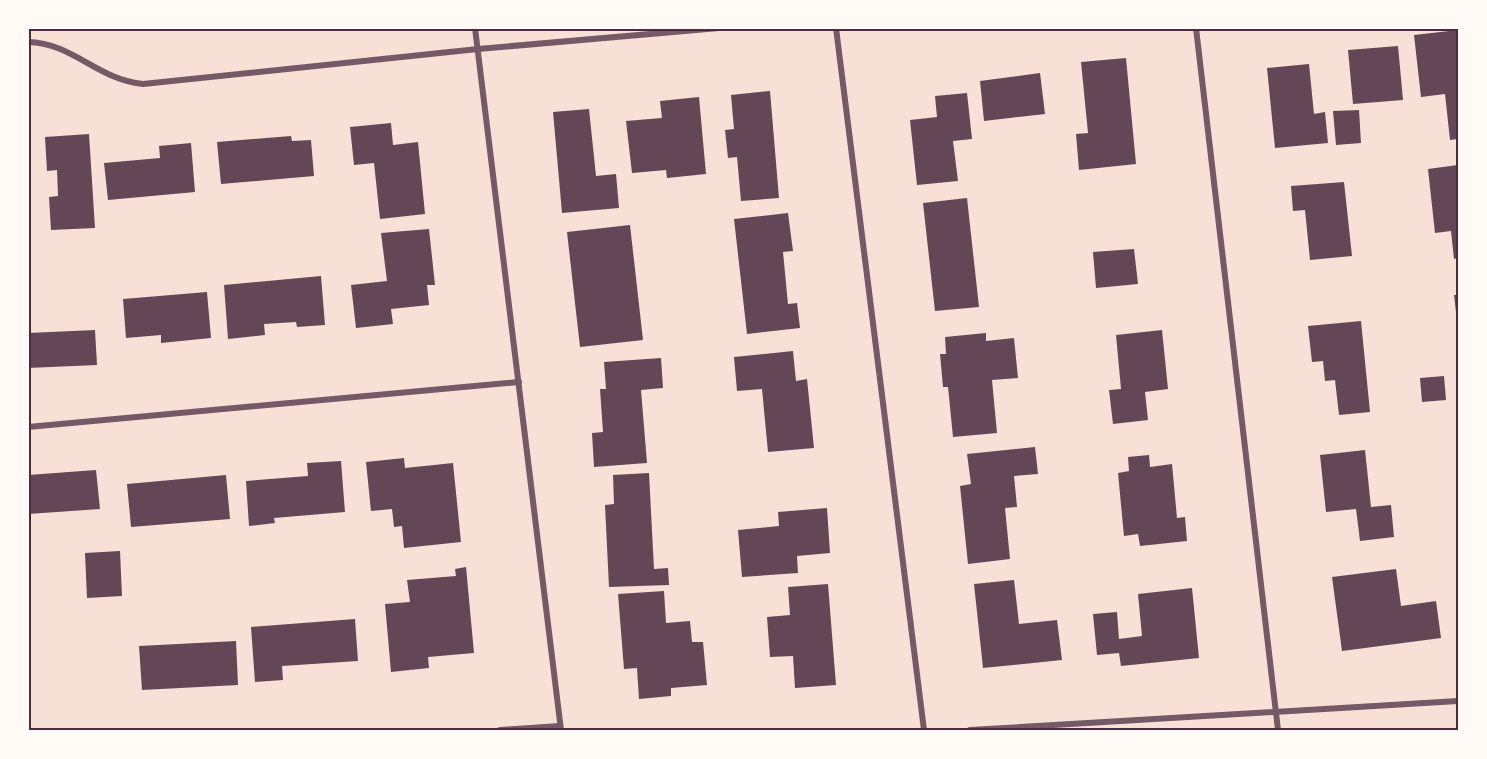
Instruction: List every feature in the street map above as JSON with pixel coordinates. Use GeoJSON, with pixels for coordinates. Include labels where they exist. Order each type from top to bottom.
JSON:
{"type":"FeatureCollection","features":[{"type":"Feature","properties":{"kind":"street"},"geometry":{"type":"LineString","coordinates":[[475,28],[560,728],[500,730]]}},
{"type":"Feature","properties":{"kind":"street"},"geometry":{"type":"LineString","coordinates":[[28,42],[50,43],[124,82],[142,84],[478,49],[719,28]]}},
{"type":"Feature","properties":{"kind":"street"},"geometry":{"type":"LineString","coordinates":[[836,28],[924,730]]}},
{"type":"Feature","properties":{"kind":"street"},"geometry":{"type":"LineString","coordinates":[[1196,28],[1278,730]]}},
{"type":"Feature","properties":{"kind":"street"},"geometry":{"type":"LineString","coordinates":[[28,427],[519,382]]}},
{"type":"Feature","properties":{"kind":"street"},"geometry":{"type":"LineString","coordinates":[[969,730],[1277,714],[1458,701]]}},
{"type":"Feature","properties":{"kind":"building"},"geometry":{"type":"Polygon","coordinates":[[[1458,30],[1458,139],[1450,140],[1445,94],[1421,97],[1414,35],[1458,30]]]}},
{"type":"Feature","properties":{"kind":"building"},"geometry":{"type":"Polygon","coordinates":[[[1398,46],[1403,100],[1353,104],[1348,50],[1398,46]]]}},
{"type":"Feature","properties":{"kind":"building"},"geometry":{"type":"Polygon","coordinates":[[[1126,58],[1136,164],[1079,170],[1076,134],[1088,133],[1081,62],[1126,58]]]}},
{"type":"Feature","properties":{"kind":"building"},"geometry":{"type":"Polygon","coordinates":[[[1309,64],[1314,114],[1325,112],[1328,143],[1275,148],[1267,68],[1309,64]]]}},
{"type":"Feature","properties":{"kind":"building"},"geometry":{"type":"Polygon","coordinates":[[[1040,73],[1045,114],[984,121],[980,81],[1040,73]]]}},
{"type":"Feature","properties":{"kind":"building"},"geometry":{"type":"Polygon","coordinates":[[[770,91],[779,198],[741,201],[737,157],[728,158],[725,130],[734,129],[731,95],[770,91]]]}},
{"type":"Feature","properties":{"kind":"building"},"geometry":{"type":"Polygon","coordinates":[[[967,93],[972,139],[953,141],[958,181],[917,185],[910,120],[937,117],[935,96],[967,93]]]}},
{"type":"Feature","properties":{"kind":"building"},"geometry":{"type":"Polygon","coordinates":[[[699,97],[706,174],[667,178],[666,170],[632,173],[626,121],[662,118],[660,101],[699,97]]]}},
{"type":"Feature","properties":{"kind":"building"},"geometry":{"type":"Polygon","coordinates":[[[589,109],[596,176],[616,174],[619,208],[562,213],[553,112],[589,109]]]}},
{"type":"Feature","properties":{"kind":"building"},"geometry":{"type":"Polygon","coordinates":[[[1359,110],[1361,143],[1336,145],[1333,111],[1359,110]]]}},
{"type":"Feature","properties":{"kind":"building"},"geometry":{"type":"Polygon","coordinates":[[[391,123],[393,145],[418,142],[425,214],[380,219],[374,163],[354,165],[350,127],[391,123]]]}},
{"type":"Feature","properties":{"kind":"building"},"geometry":{"type":"Polygon","coordinates":[[[89,134],[95,228],[51,230],[49,197],[58,196],[57,170],[47,171],[45,137],[89,134]]]}},
{"type":"Feature","properties":{"kind":"building"},"geometry":{"type":"Polygon","coordinates":[[[291,136],[292,141],[311,140],[314,176],[221,184],[217,142],[291,136]]]}},
{"type":"Feature","properties":{"kind":"building"},"geometry":{"type":"Polygon","coordinates":[[[191,143],[195,192],[108,200],[104,163],[160,158],[159,146],[191,143]]]}},
{"type":"Feature","properties":{"kind":"building"},"geometry":{"type":"Polygon","coordinates":[[[1458,165],[1458,258],[1454,259],[1451,231],[1435,233],[1428,169],[1458,165]]]}},
{"type":"Feature","properties":{"kind":"building"},"geometry":{"type":"Polygon","coordinates":[[[1344,182],[1352,256],[1310,260],[1305,210],[1293,211],[1291,186],[1344,182]]]}},
{"type":"Feature","properties":{"kind":"building"},"geometry":{"type":"Polygon","coordinates":[[[967,198],[979,307],[935,311],[923,203],[967,198]]]}},
{"type":"Feature","properties":{"kind":"building"},"geometry":{"type":"Polygon","coordinates":[[[788,213],[793,251],[783,252],[788,304],[797,303],[800,328],[747,334],[734,219],[788,213]]]}},
{"type":"Feature","properties":{"kind":"building"},"geometry":{"type":"Polygon","coordinates":[[[630,225],[643,340],[580,347],[567,232],[630,225]]]}},
{"type":"Feature","properties":{"kind":"building"},"geometry":{"type":"Polygon","coordinates":[[[429,229],[435,285],[427,285],[429,305],[391,309],[393,324],[356,328],[351,285],[387,281],[381,233],[429,229]]]}},
{"type":"Feature","properties":{"kind":"building"},"geometry":{"type":"Polygon","coordinates":[[[1134,249],[1138,284],[1096,288],[1093,252],[1134,249]]]}},
{"type":"Feature","properties":{"kind":"building"},"geometry":{"type":"Polygon","coordinates":[[[321,276],[325,325],[297,327],[296,322],[264,324],[265,335],[228,339],[224,285],[321,276]]]}},
{"type":"Feature","properties":{"kind":"building"},"geometry":{"type":"Polygon","coordinates":[[[207,292],[211,338],[161,343],[161,335],[126,338],[123,299],[207,292]]]}},
{"type":"Feature","properties":{"kind":"building"},"geometry":{"type":"Polygon","coordinates":[[[1454,295],[1458,295],[1458,321],[1457,321],[1454,295]]]}},
{"type":"Feature","properties":{"kind":"building"},"geometry":{"type":"Polygon","coordinates":[[[1361,321],[1370,412],[1339,415],[1335,380],[1325,381],[1323,361],[1312,362],[1308,326],[1361,321]]]}},
{"type":"Feature","properties":{"kind":"building"},"geometry":{"type":"Polygon","coordinates":[[[95,330],[97,365],[28,368],[28,333],[95,330]]]}},
{"type":"Feature","properties":{"kind":"building"},"geometry":{"type":"Polygon","coordinates":[[[1162,330],[1168,389],[1145,392],[1148,420],[1113,424],[1109,390],[1121,389],[1116,335],[1162,330]]]}},
{"type":"Feature","properties":{"kind":"building"},"geometry":{"type":"Polygon","coordinates":[[[986,333],[986,341],[1014,338],[1018,378],[992,380],[997,433],[953,437],[948,387],[943,387],[940,354],[946,354],[945,337],[986,333]]]}},
{"type":"Feature","properties":{"kind":"building"},"geometry":{"type":"Polygon","coordinates":[[[793,351],[796,381],[807,379],[814,448],[768,452],[762,389],[737,391],[734,357],[793,351]]]}},
{"type":"Feature","properties":{"kind":"building"},"geometry":{"type":"Polygon","coordinates":[[[661,358],[663,388],[641,390],[647,463],[594,467],[592,433],[603,432],[600,389],[606,389],[604,362],[661,358]]]}},
{"type":"Feature","properties":{"kind":"building"},"geometry":{"type":"Polygon","coordinates":[[[1444,376],[1446,400],[1422,402],[1420,378],[1444,376]]]}},
{"type":"Feature","properties":{"kind":"building"},"geometry":{"type":"Polygon","coordinates":[[[1035,447],[1038,474],[1014,476],[1017,507],[1005,508],[1010,559],[968,564],[960,486],[971,484],[967,454],[1035,447]]]}},
{"type":"Feature","properties":{"kind":"building"},"geometry":{"type":"Polygon","coordinates":[[[1365,450],[1371,507],[1391,505],[1394,537],[1360,541],[1356,509],[1326,512],[1320,455],[1365,450]]]}},
{"type":"Feature","properties":{"kind":"building"},"geometry":{"type":"Polygon","coordinates":[[[1149,455],[1150,467],[1172,464],[1177,518],[1185,517],[1187,541],[1140,546],[1138,534],[1124,536],[1118,473],[1129,471],[1128,457],[1149,455]]]}},
{"type":"Feature","properties":{"kind":"building"},"geometry":{"type":"Polygon","coordinates":[[[404,458],[405,468],[453,463],[461,542],[404,548],[402,526],[394,527],[392,509],[371,511],[366,462],[404,458]]]}},
{"type":"Feature","properties":{"kind":"building"},"geometry":{"type":"Polygon","coordinates":[[[341,461],[345,512],[274,518],[275,523],[249,526],[246,481],[308,476],[307,463],[341,461]]]}},
{"type":"Feature","properties":{"kind":"building"},"geometry":{"type":"Polygon","coordinates":[[[96,470],[100,509],[28,514],[28,475],[96,470]]]}},
{"type":"Feature","properties":{"kind":"building"},"geometry":{"type":"Polygon","coordinates":[[[649,473],[654,569],[668,568],[669,585],[609,587],[605,505],[614,504],[613,475],[649,473]]]}},
{"type":"Feature","properties":{"kind":"building"},"geometry":{"type":"Polygon","coordinates":[[[226,475],[230,519],[131,527],[127,484],[226,475]]]}},
{"type":"Feature","properties":{"kind":"building"},"geometry":{"type":"Polygon","coordinates":[[[827,508],[830,553],[797,556],[798,573],[742,577],[738,530],[779,526],[778,512],[827,508]]]}},
{"type":"Feature","properties":{"kind":"building"},"geometry":{"type":"Polygon","coordinates":[[[120,551],[122,596],[87,598],[85,553],[120,551]]]}},
{"type":"Feature","properties":{"kind":"building"},"geometry":{"type":"Polygon","coordinates":[[[466,567],[474,653],[428,657],[429,668],[391,672],[385,604],[410,602],[407,580],[456,576],[455,569],[466,567]]]}},
{"type":"Feature","properties":{"kind":"building"},"geometry":{"type":"Polygon","coordinates":[[[1396,569],[1401,606],[1436,601],[1441,638],[1342,651],[1332,577],[1396,569]]]}},
{"type":"Feature","properties":{"kind":"building"},"geometry":{"type":"Polygon","coordinates":[[[1014,580],[1019,624],[1057,620],[1062,660],[983,668],[974,584],[1014,580]]]}},
{"type":"Feature","properties":{"kind":"building"},"geometry":{"type":"Polygon","coordinates":[[[828,584],[836,685],[795,688],[793,656],[770,657],[767,617],[790,615],[788,587],[828,584]]]}},
{"type":"Feature","properties":{"kind":"building"},"geometry":{"type":"Polygon","coordinates":[[[1192,588],[1199,658],[1121,666],[1119,653],[1097,655],[1093,614],[1117,612],[1119,639],[1142,636],[1138,594],[1192,588]]]}},
{"type":"Feature","properties":{"kind":"building"},"geometry":{"type":"Polygon","coordinates":[[[664,591],[666,623],[690,621],[692,642],[703,642],[707,685],[671,688],[671,696],[639,699],[637,668],[624,669],[618,594],[664,591]]]}},
{"type":"Feature","properties":{"kind":"building"},"geometry":{"type":"Polygon","coordinates":[[[355,619],[358,661],[282,666],[283,680],[255,682],[251,627],[355,619]]]}},
{"type":"Feature","properties":{"kind":"building"},"geometry":{"type":"Polygon","coordinates":[[[236,641],[238,685],[142,690],[139,646],[236,641]]]}}]}
